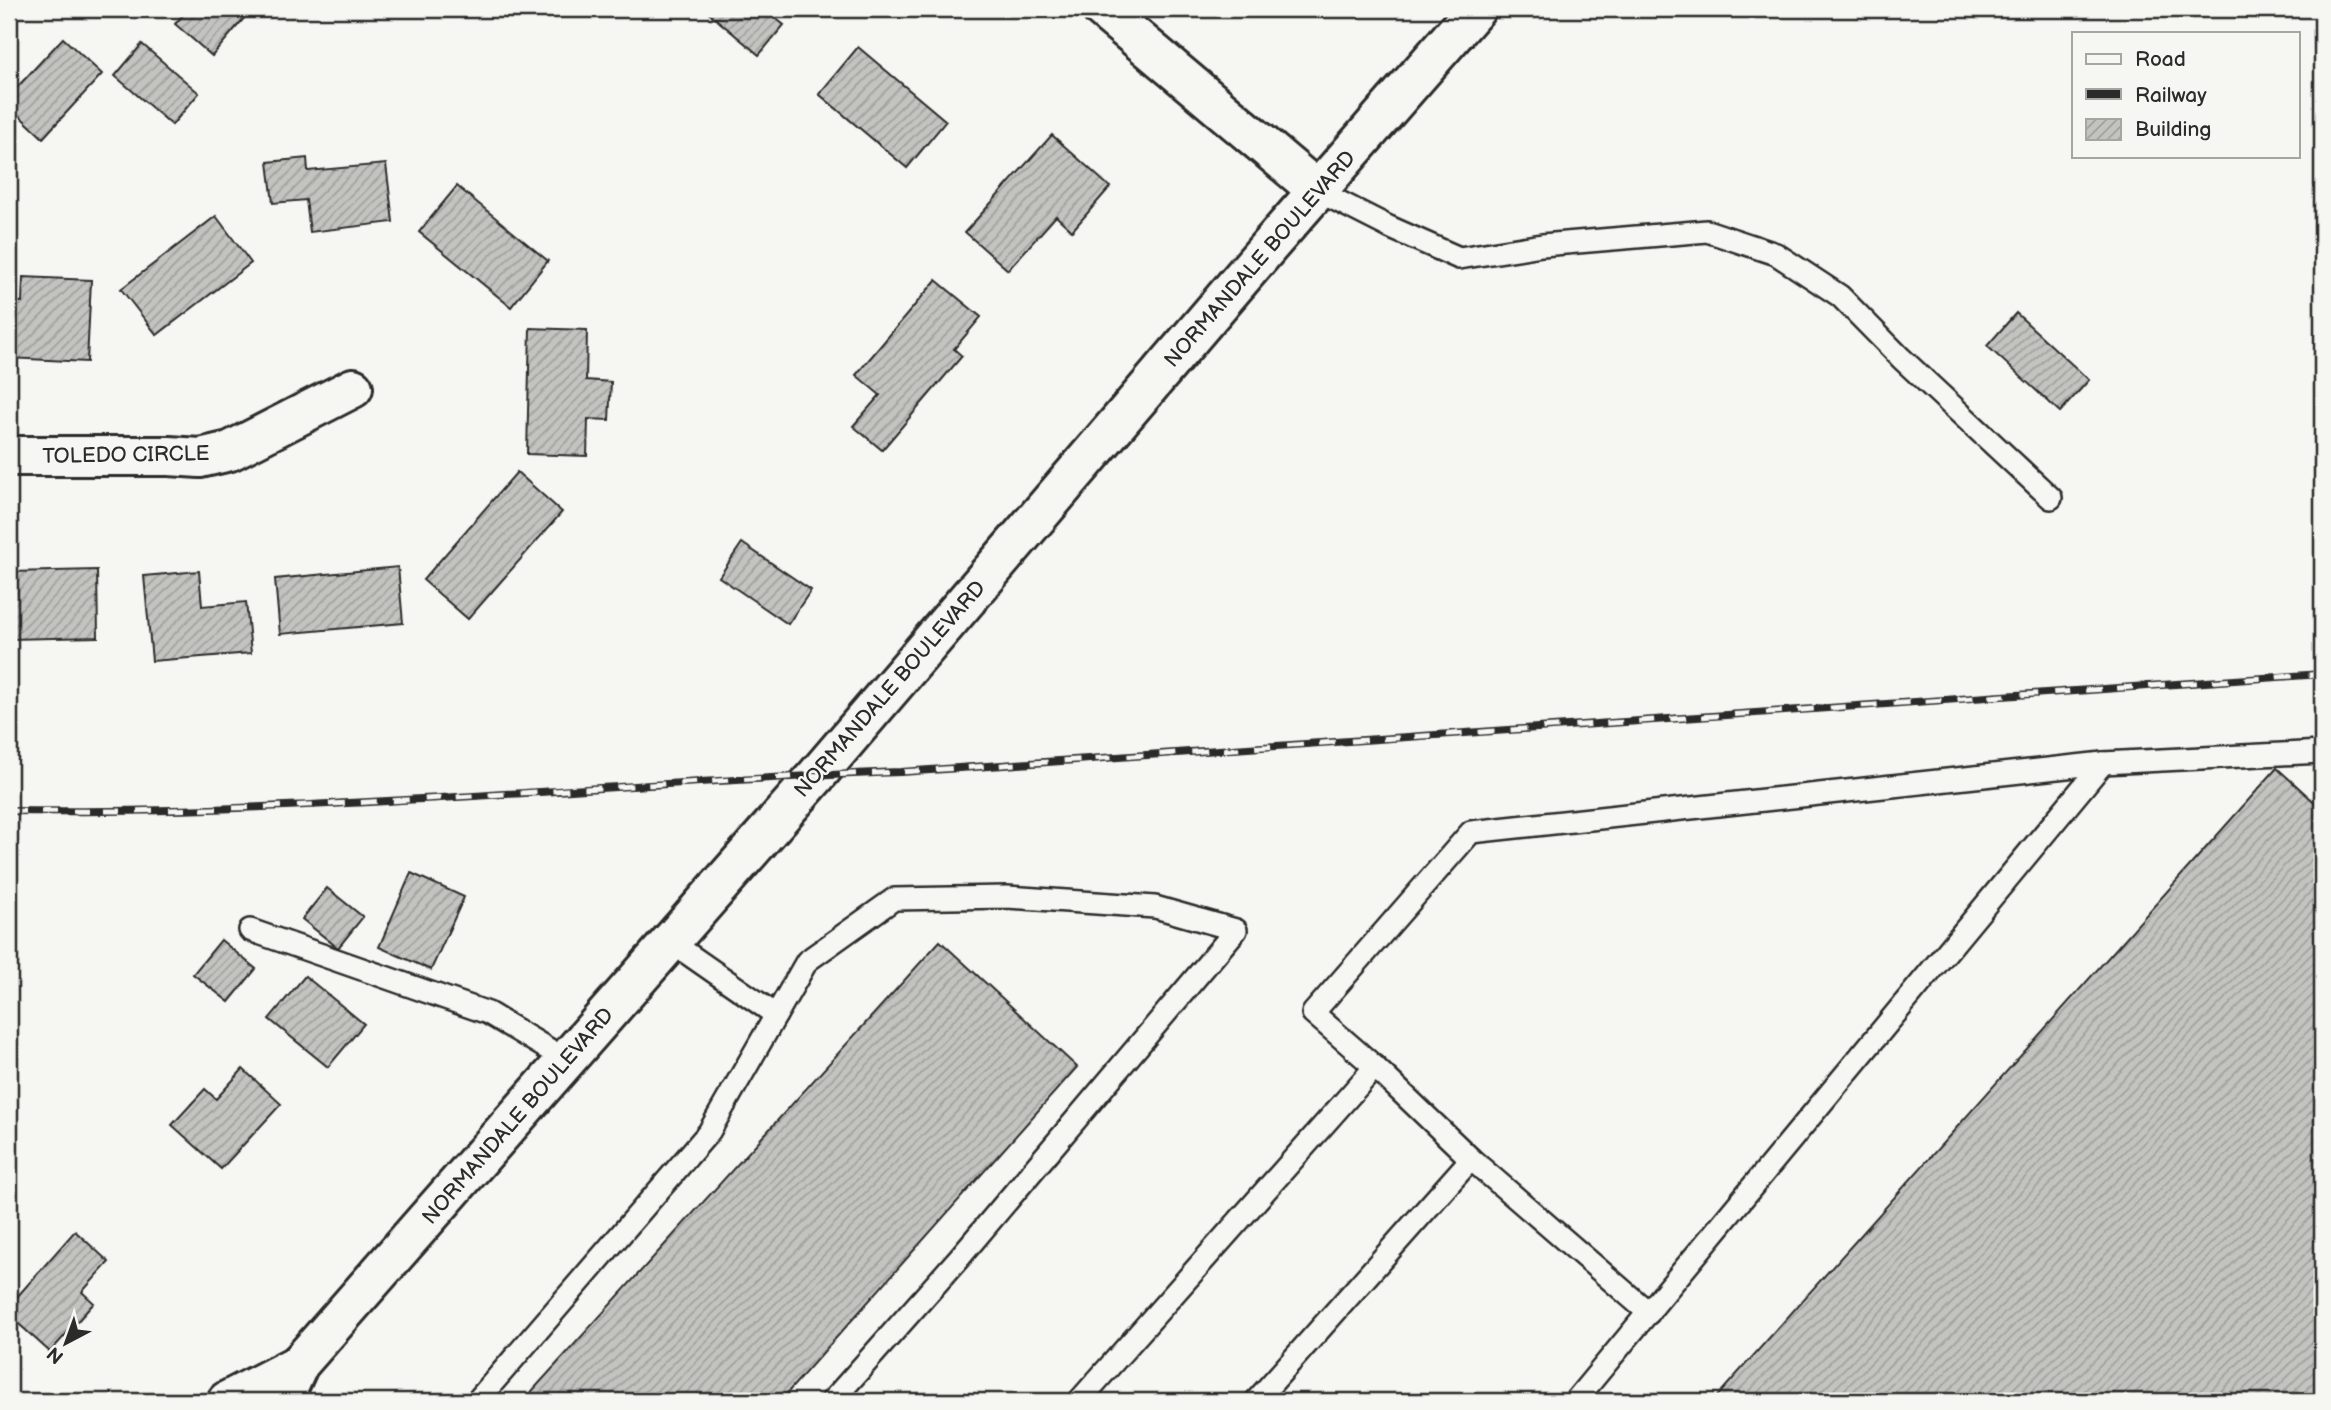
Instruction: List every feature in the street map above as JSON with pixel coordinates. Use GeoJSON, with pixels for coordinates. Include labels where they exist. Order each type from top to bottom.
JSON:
{"type":"FeatureCollection","features":[{"type":"Feature","properties":{"kind":"street"},"geometry":{"type":"LineString","coordinates":[[1102,9],[1318,191]]}},
{"type":"Feature","properties":{"kind":"street","name":"NORMANDALE BOULEVARD"},"geometry":{"type":"LineString","coordinates":[[282,1401],[299,1364],[568,1061],[1476,9]]}},
{"type":"Feature","properties":{"kind":"street","name":"TOLEDO CIRCLE"},"geometry":{"type":"LineString","coordinates":[[9,456],[200,458],[230,451],[354,388]]}},
{"type":"Feature","properties":{"kind":"street","name":"NORMANDALE BOULEVARD"},"geometry":{"type":"LineString","coordinates":[[227,1401],[299,1364]]}},
{"type":"Feature","properties":{"kind":"lane"},"geometry":{"type":"LineString","coordinates":[[1318,191],[1459,258],[1542,245],[1707,231],[1776,254],[1840,296],[1901,358],[2051,498]]}},
{"type":"Feature","properties":{"kind":"lane"},"geometry":{"type":"LineString","coordinates":[[1649,1312],[1471,1159],[1375,1067],[1313,1013],[1471,832],[2103,763],[2322,752]]}},
{"type":"Feature","properties":{"kind":"lane"},"geometry":{"type":"LineString","coordinates":[[1575,1401],[2103,763]]}},
{"type":"Feature","properties":{"kind":"lane"},"geometry":{"type":"LineString","coordinates":[[477,1401],[709,1132],[807,961],[894,899],[1007,897],[1156,907],[1236,930],[968,1247],[832,1401]]}},
{"type":"Feature","properties":{"kind":"lane"},"geometry":{"type":"LineString","coordinates":[[250,930],[488,1013],[568,1061]]}},
{"type":"Feature","properties":{"kind":"lane"},"geometry":{"type":"LineString","coordinates":[[671,942],[776,1016]]}},
{"type":"Feature","properties":{"kind":"lane"},"geometry":{"type":"LineString","coordinates":[[1079,1401],[1375,1067]]}},
{"type":"Feature","properties":{"kind":"lane"},"geometry":{"type":"LineString","coordinates":[[1256,1401],[1471,1159]]}},
{"type":"Feature","properties":{"kind":"building"},"geometry":{"type":"Polygon","coordinates":[[[188,9],[251,10],[212,56],[175,24],[188,9]]]}},
{"type":"Feature","properties":{"kind":"building"},"geometry":{"type":"Polygon","coordinates":[[[704,9],[764,9],[784,25],[759,55],[704,9]]]}},
{"type":"Feature","properties":{"kind":"building"},"geometry":{"type":"Polygon","coordinates":[[[63,38],[102,74],[43,138],[9,106],[9,96],[63,38]]]}},
{"type":"Feature","properties":{"kind":"building"},"geometry":{"type":"Polygon","coordinates":[[[142,44],[199,93],[172,125],[115,76],[142,44]]]}},
{"type":"Feature","properties":{"kind":"building"},"geometry":{"type":"Polygon","coordinates":[[[858,47],[946,121],[907,168],[819,94],[858,47]]]}},
{"type":"Feature","properties":{"kind":"building"},"geometry":{"type":"Polygon","coordinates":[[[1052,135],[1110,187],[1072,231],[1056,216],[1008,270],[965,232],[1052,135]]]}},
{"type":"Feature","properties":{"kind":"building"},"geometry":{"type":"Polygon","coordinates":[[[307,158],[308,171],[386,164],[393,222],[310,232],[306,200],[273,203],[268,162],[307,158]]]}},
{"type":"Feature","properties":{"kind":"building"},"geometry":{"type":"Polygon","coordinates":[[[457,186],[548,261],[511,307],[419,232],[457,186]]]}},
{"type":"Feature","properties":{"kind":"building"},"geometry":{"type":"Polygon","coordinates":[[[216,216],[251,263],[157,335],[121,289],[216,216]]]}},
{"type":"Feature","properties":{"kind":"building"},"geometry":{"type":"Polygon","coordinates":[[[23,277],[91,280],[87,362],[9,358],[9,301],[22,302],[23,277]]]}},
{"type":"Feature","properties":{"kind":"building"},"geometry":{"type":"Polygon","coordinates":[[[936,280],[981,317],[954,349],[962,356],[882,450],[853,426],[880,395],[856,375],[936,280]]]}},
{"type":"Feature","properties":{"kind":"building"},"geometry":{"type":"Polygon","coordinates":[[[2016,313],[2089,380],[2060,412],[1987,346],[2016,313]]]}},
{"type":"Feature","properties":{"kind":"building"},"geometry":{"type":"Polygon","coordinates":[[[530,328],[587,330],[586,380],[611,382],[609,420],[588,419],[587,456],[527,454],[530,328]]]}},
{"type":"Feature","properties":{"kind":"building"},"geometry":{"type":"Polygon","coordinates":[[[517,472],[562,512],[468,619],[423,580],[517,472]]]}},
{"type":"Feature","properties":{"kind":"building"},"geometry":{"type":"Polygon","coordinates":[[[742,543],[811,590],[788,624],[719,577],[742,543]]]}},
{"type":"Feature","properties":{"kind":"building"},"geometry":{"type":"Polygon","coordinates":[[[398,567],[403,623],[280,634],[275,579],[398,567]]]}},
{"type":"Feature","properties":{"kind":"building"},"geometry":{"type":"Polygon","coordinates":[[[97,570],[98,637],[9,639],[9,572],[97,570]]]}},
{"type":"Feature","properties":{"kind":"building"},"geometry":{"type":"Polygon","coordinates":[[[199,571],[202,606],[246,602],[251,653],[152,661],[144,576],[199,571]]]}},
{"type":"Feature","properties":{"kind":"building"},"geometry":{"type":"Polygon","coordinates":[[[2277,768],[2322,809],[2322,1401],[1713,1401],[2277,768]]]}},
{"type":"Feature","properties":{"kind":"building"},"geometry":{"type":"Polygon","coordinates":[[[411,873],[464,897],[431,970],[379,947],[411,873]]]}},
{"type":"Feature","properties":{"kind":"building"},"geometry":{"type":"Polygon","coordinates":[[[327,888],[363,917],[338,948],[302,919],[327,888]]]}},
{"type":"Feature","properties":{"kind":"building"},"geometry":{"type":"Polygon","coordinates":[[[221,940],[256,969],[229,1002],[193,974],[221,940]]]}},
{"type":"Feature","properties":{"kind":"building"},"geometry":{"type":"Polygon","coordinates":[[[940,941],[1077,1067],[780,1401],[523,1401],[940,941]]]}},
{"type":"Feature","properties":{"kind":"building"},"geometry":{"type":"Polygon","coordinates":[[[305,976],[364,1024],[328,1067],[269,1019],[305,976]]]}},
{"type":"Feature","properties":{"kind":"building"},"geometry":{"type":"Polygon","coordinates":[[[243,1069],[281,1104],[221,1169],[172,1125],[205,1089],[216,1099],[243,1069]]]}},
{"type":"Feature","properties":{"kind":"building"},"geometry":{"type":"Polygon","coordinates":[[[75,1231],[109,1262],[82,1292],[94,1303],[50,1352],[9,1315],[9,1306],[75,1231]]]}},
{"type":"Feature","properties":{"kind":"railway"},"geometry":{"type":"LineString","coordinates":[[9,811],[232,808],[901,772],[2322,674]]}}]}
